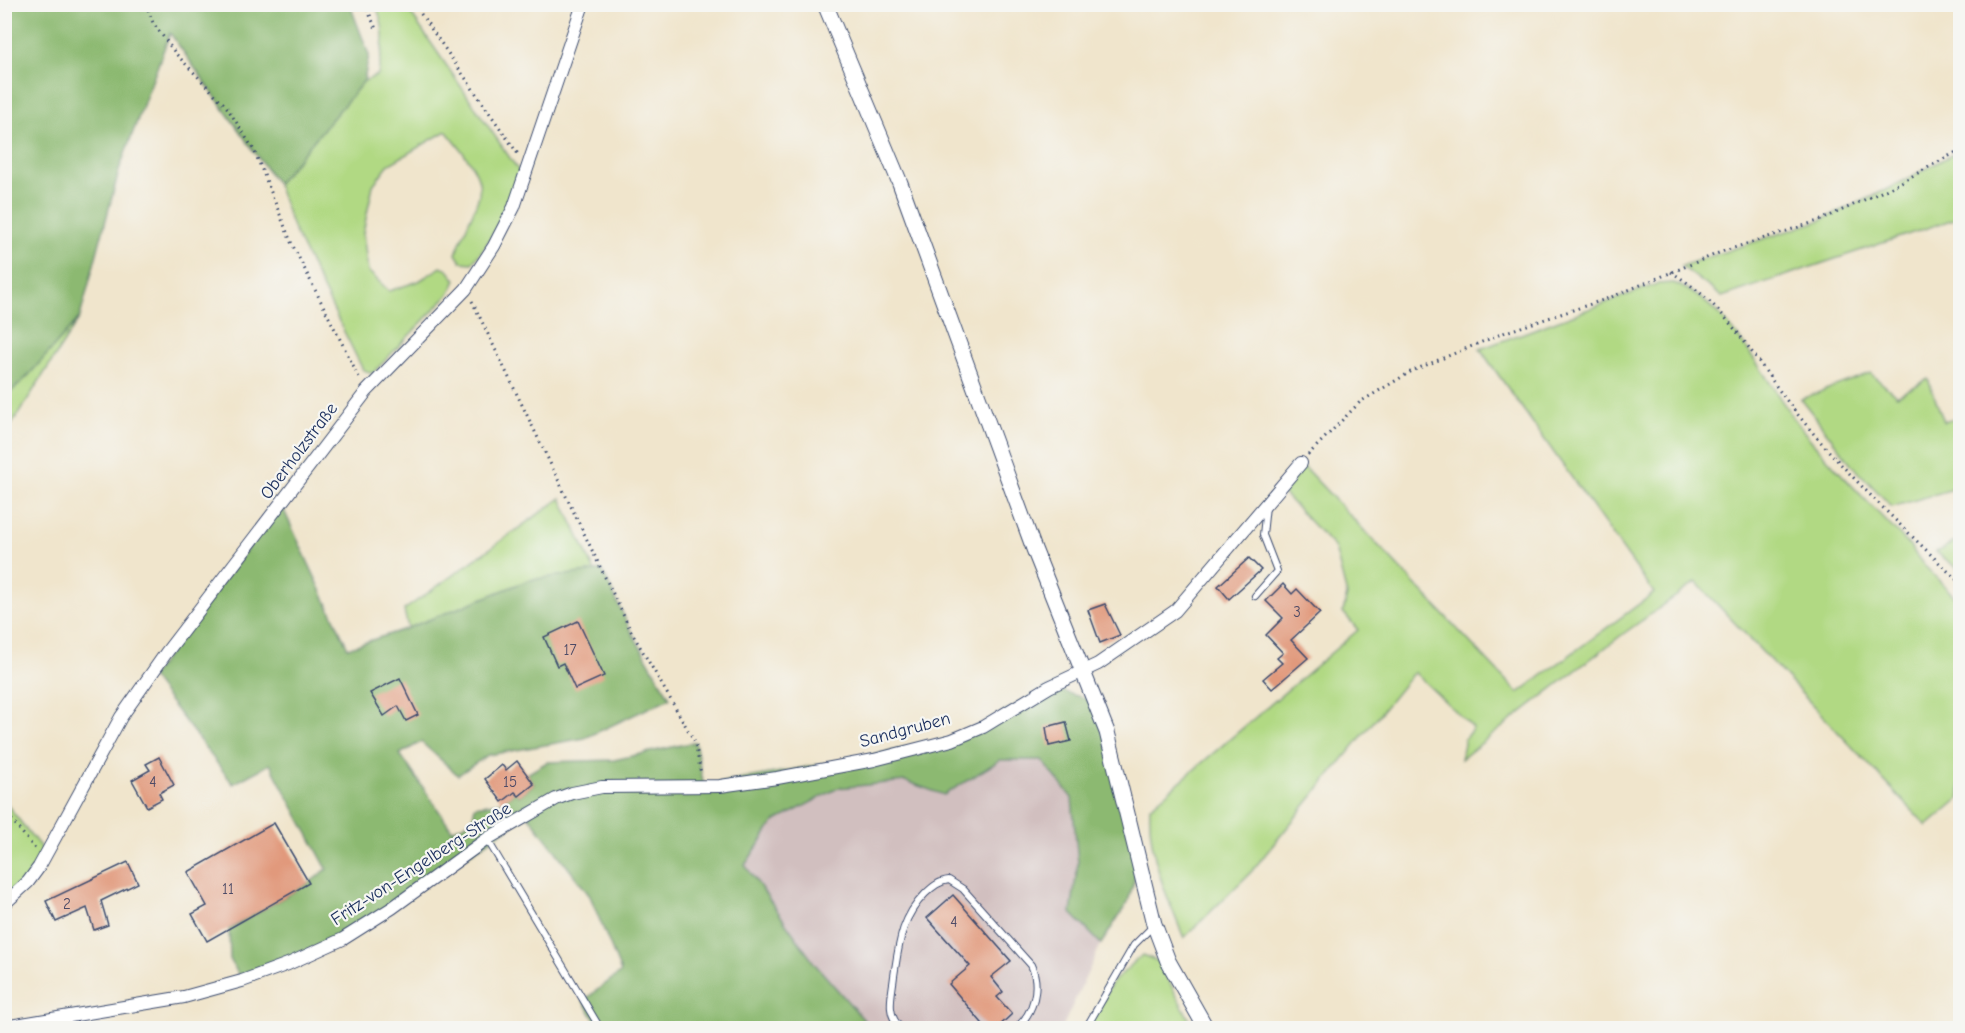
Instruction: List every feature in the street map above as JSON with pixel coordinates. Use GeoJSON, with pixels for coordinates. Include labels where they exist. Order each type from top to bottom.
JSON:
{"type":"FeatureCollection","features":[{"type":"Feature","properties":{"kind":"street","name":"Oberholzstraße"},"geometry":{"type":"LineString","coordinates":[[4,904],[28,882],[121,717],[166,653],[366,392],[466,289],[494,246],[514,207],[583,4]]}},
{"type":"Feature","properties":{"kind":"street"},"geometry":{"type":"LineString","coordinates":[[825,4],[934,271],[1034,549],[1107,732],[1154,924],[1168,961],[1206,1029]]}},
{"type":"Feature","properties":{"kind":"street","name":"Sandgruben"},"geometry":{"type":"LineString","coordinates":[[720,786],[874,760],[952,740],[983,728],[1143,635],[1175,611],[1301,463]]}},
{"type":"Feature","properties":{"kind":"street","name":"Fritz-von-Engelberg-Straße"},"geometry":{"type":"LineString","coordinates":[[4,1028],[66,1023],[184,997],[242,981],[288,964],[343,939],[392,908],[487,839],[556,799],[572,793],[625,786],[720,786]]}},
{"type":"Feature","properties":{"kind":"lane"},"geometry":{"type":"LineString","coordinates":[[1255,596],[1277,571],[1263,535],[1266,505]]}},
{"type":"Feature","properties":{"kind":"lane"},"geometry":{"type":"LineString","coordinates":[[487,839],[600,1029]]}},
{"type":"Feature","properties":{"kind":"lane"},"geometry":{"type":"LineString","coordinates":[[901,1029],[894,1022],[890,1008],[901,931],[919,900],[936,884],[949,880],[963,889],[1031,965],[1036,978],[1035,993],[1027,1016],[1016,1029]]}},
{"type":"Feature","properties":{"kind":"lane"},"geometry":{"type":"LineString","coordinates":[[1086,1029],[1134,945],[1154,924]]}},
{"type":"Feature","properties":{"kind":"path"},"geometry":{"type":"LineString","coordinates":[[146,4],[153,24],[176,54],[226,106],[254,150],[291,242],[366,392]]}},
{"type":"Feature","properties":{"kind":"path"},"geometry":{"type":"LineString","coordinates":[[365,4],[377,31]]}},
{"type":"Feature","properties":{"kind":"path"},"geometry":{"type":"LineString","coordinates":[[414,4],[528,168]]}},
{"type":"Feature","properties":{"kind":"path"},"geometry":{"type":"LineString","coordinates":[[1952,4],[1960,22]]}},
{"type":"Feature","properties":{"kind":"path"},"geometry":{"type":"LineString","coordinates":[[1301,463],[1360,402],[1412,371],[1506,332],[1609,298],[1670,271],[1721,252],[1821,220],[1894,186],[1960,150]]}},
{"type":"Feature","properties":{"kind":"path"},"geometry":{"type":"LineString","coordinates":[[1670,271],[1712,301],[1750,346],[1795,410],[1818,437],[1888,512],[1960,583]]}},
{"type":"Feature","properties":{"kind":"path"},"geometry":{"type":"LineString","coordinates":[[466,289],[631,631],[695,741],[704,786]]}},
{"type":"Feature","properties":{"kind":"path"},"geometry":{"type":"LineString","coordinates":[[4,810],[42,860]]}},
{"type":"Feature","properties":{"kind":"shaded area"},"geometry":{"type":"Polygon","coordinates":[[[1000,760],[1042,760],[1072,798],[1078,863],[1071,913],[1101,944],[1062,1028],[871,1028],[814,963],[745,865],[774,822],[838,788],[905,781],[944,795],[1000,760]]]}},
{"type":"Feature","properties":{"kind":"green space"},"geometry":{"type":"Polygon","coordinates":[[[5,4],[350,5],[369,55],[364,81],[277,184],[170,33],[120,167],[80,317],[27,377],[5,397],[5,4]]]}},
{"type":"Feature","properties":{"kind":"green space"},"geometry":{"type":"Polygon","coordinates":[[[375,5],[405,5],[519,171],[495,231],[472,263],[461,262],[456,254],[477,202],[480,191],[479,180],[463,152],[446,131],[388,165],[373,185],[363,233],[368,271],[389,291],[419,281],[441,267],[448,270],[456,280],[450,293],[373,373],[363,370],[294,230],[277,184],[364,81],[378,75],[383,31],[375,5]]]}},
{"type":"Feature","properties":{"kind":"green space"},"geometry":{"type":"Polygon","coordinates":[[[1960,150],[1960,217],[1722,297],[1681,266],[1821,220],[1894,186],[1960,150]]]}},
{"type":"Feature","properties":{"kind":"green space"},"geometry":{"type":"Polygon","coordinates":[[[1674,283],[1696,295],[1715,310],[1747,349],[1805,433],[1960,602],[1960,798],[1927,826],[1696,582],[1623,634],[1461,759],[1465,738],[1473,728],[1414,672],[1251,872],[1184,938],[1165,891],[1155,858],[1150,807],[1358,630],[1343,612],[1347,595],[1335,548],[1283,493],[1304,467],[1518,693],[1654,593],[1480,349],[1657,284],[1674,283]]]}},
{"type":"Feature","properties":{"kind":"green space"},"geometry":{"type":"Polygon","coordinates":[[[80,317],[5,435],[5,397],[27,377],[80,317]]]}},
{"type":"Feature","properties":{"kind":"green space"},"geometry":{"type":"Polygon","coordinates":[[[1870,373],[1897,396],[1928,379],[1944,422],[1960,417],[1960,487],[1892,507],[1852,465],[1801,399],[1870,373]]]}},
{"type":"Feature","properties":{"kind":"green space"},"geometry":{"type":"Polygon","coordinates":[[[561,498],[595,572],[529,580],[408,628],[404,610],[561,498]]]}},
{"type":"Feature","properties":{"kind":"green space"},"geometry":{"type":"Polygon","coordinates":[[[281,504],[348,648],[408,628],[529,580],[602,570],[631,631],[670,698],[585,738],[488,755],[458,775],[421,742],[400,754],[452,830],[472,821],[475,806],[502,802],[515,792],[519,796],[534,784],[527,774],[547,762],[614,760],[695,742],[704,786],[953,740],[1049,687],[1096,702],[1138,867],[1128,902],[1101,944],[1071,913],[1078,863],[1072,798],[1042,760],[1000,760],[944,795],[905,781],[838,788],[774,822],[745,865],[814,963],[871,1028],[600,1028],[583,1001],[621,972],[590,896],[528,815],[343,939],[242,981],[230,959],[229,929],[309,883],[327,869],[270,764],[233,784],[151,677],[281,504]]]}},
{"type":"Feature","properties":{"kind":"green space"},"geometry":{"type":"Polygon","coordinates":[[[1960,539],[1960,570],[1936,552],[1960,539]]]}},
{"type":"Feature","properties":{"kind":"green space"},"geometry":{"type":"Polygon","coordinates":[[[4,801],[46,854],[11,899],[5,889],[4,801]]]}},
{"type":"Feature","properties":{"kind":"green space"},"geometry":{"type":"Polygon","coordinates":[[[1142,955],[1158,961],[1194,1028],[1087,1028],[1112,983],[1142,955]]]}},
{"type":"Feature","properties":{"kind":"building"},"geometry":{"type":"Polygon","coordinates":[[[1249,558],[1261,570],[1229,599],[1218,586],[1249,558]]]}},
{"type":"Feature","properties":{"kind":"building"},"geometry":{"type":"Polygon","coordinates":[[[1283,584],[1292,594],[1297,589],[1320,613],[1291,640],[1308,658],[1272,689],[1263,679],[1282,663],[1277,658],[1283,653],[1266,635],[1283,618],[1266,601],[1283,584]]]}},
{"type":"Feature","properties":{"kind":"building"},"geometry":{"type":"Polygon","coordinates":[[[1105,604],[1120,635],[1100,643],[1088,610],[1105,604]]]}},
{"type":"Feature","properties":{"kind":"building"},"geometry":{"type":"Polygon","coordinates":[[[578,621],[604,676],[575,689],[563,663],[557,666],[544,637],[578,621]]]}},
{"type":"Feature","properties":{"kind":"building"},"geometry":{"type":"Polygon","coordinates":[[[400,678],[418,715],[406,721],[398,706],[384,716],[370,693],[400,678]]]}},
{"type":"Feature","properties":{"kind":"building"},"geometry":{"type":"Polygon","coordinates":[[[1066,722],[1071,741],[1049,746],[1046,727],[1066,722]]]}},
{"type":"Feature","properties":{"kind":"building"},"geometry":{"type":"Polygon","coordinates":[[[159,757],[174,785],[159,793],[162,799],[147,807],[132,780],[150,770],[146,764],[159,757]]]}},
{"type":"Feature","properties":{"kind":"building"},"geometry":{"type":"Polygon","coordinates":[[[517,761],[534,784],[519,796],[515,792],[502,802],[485,779],[502,765],[506,770],[517,761]]]}},
{"type":"Feature","properties":{"kind":"building"},"geometry":{"type":"Polygon","coordinates":[[[274,823],[309,883],[207,941],[192,914],[207,906],[188,872],[274,823]]]}},
{"type":"Feature","properties":{"kind":"building"},"geometry":{"type":"Polygon","coordinates":[[[128,862],[138,883],[101,901],[108,925],[94,930],[87,908],[56,922],[46,901],[128,862]]]}},
{"type":"Feature","properties":{"kind":"building"},"geometry":{"type":"Polygon","coordinates":[[[953,895],[1011,961],[991,977],[1003,992],[997,997],[1012,1014],[996,1029],[987,1029],[949,984],[970,966],[927,918],[953,895]]]}}]}
